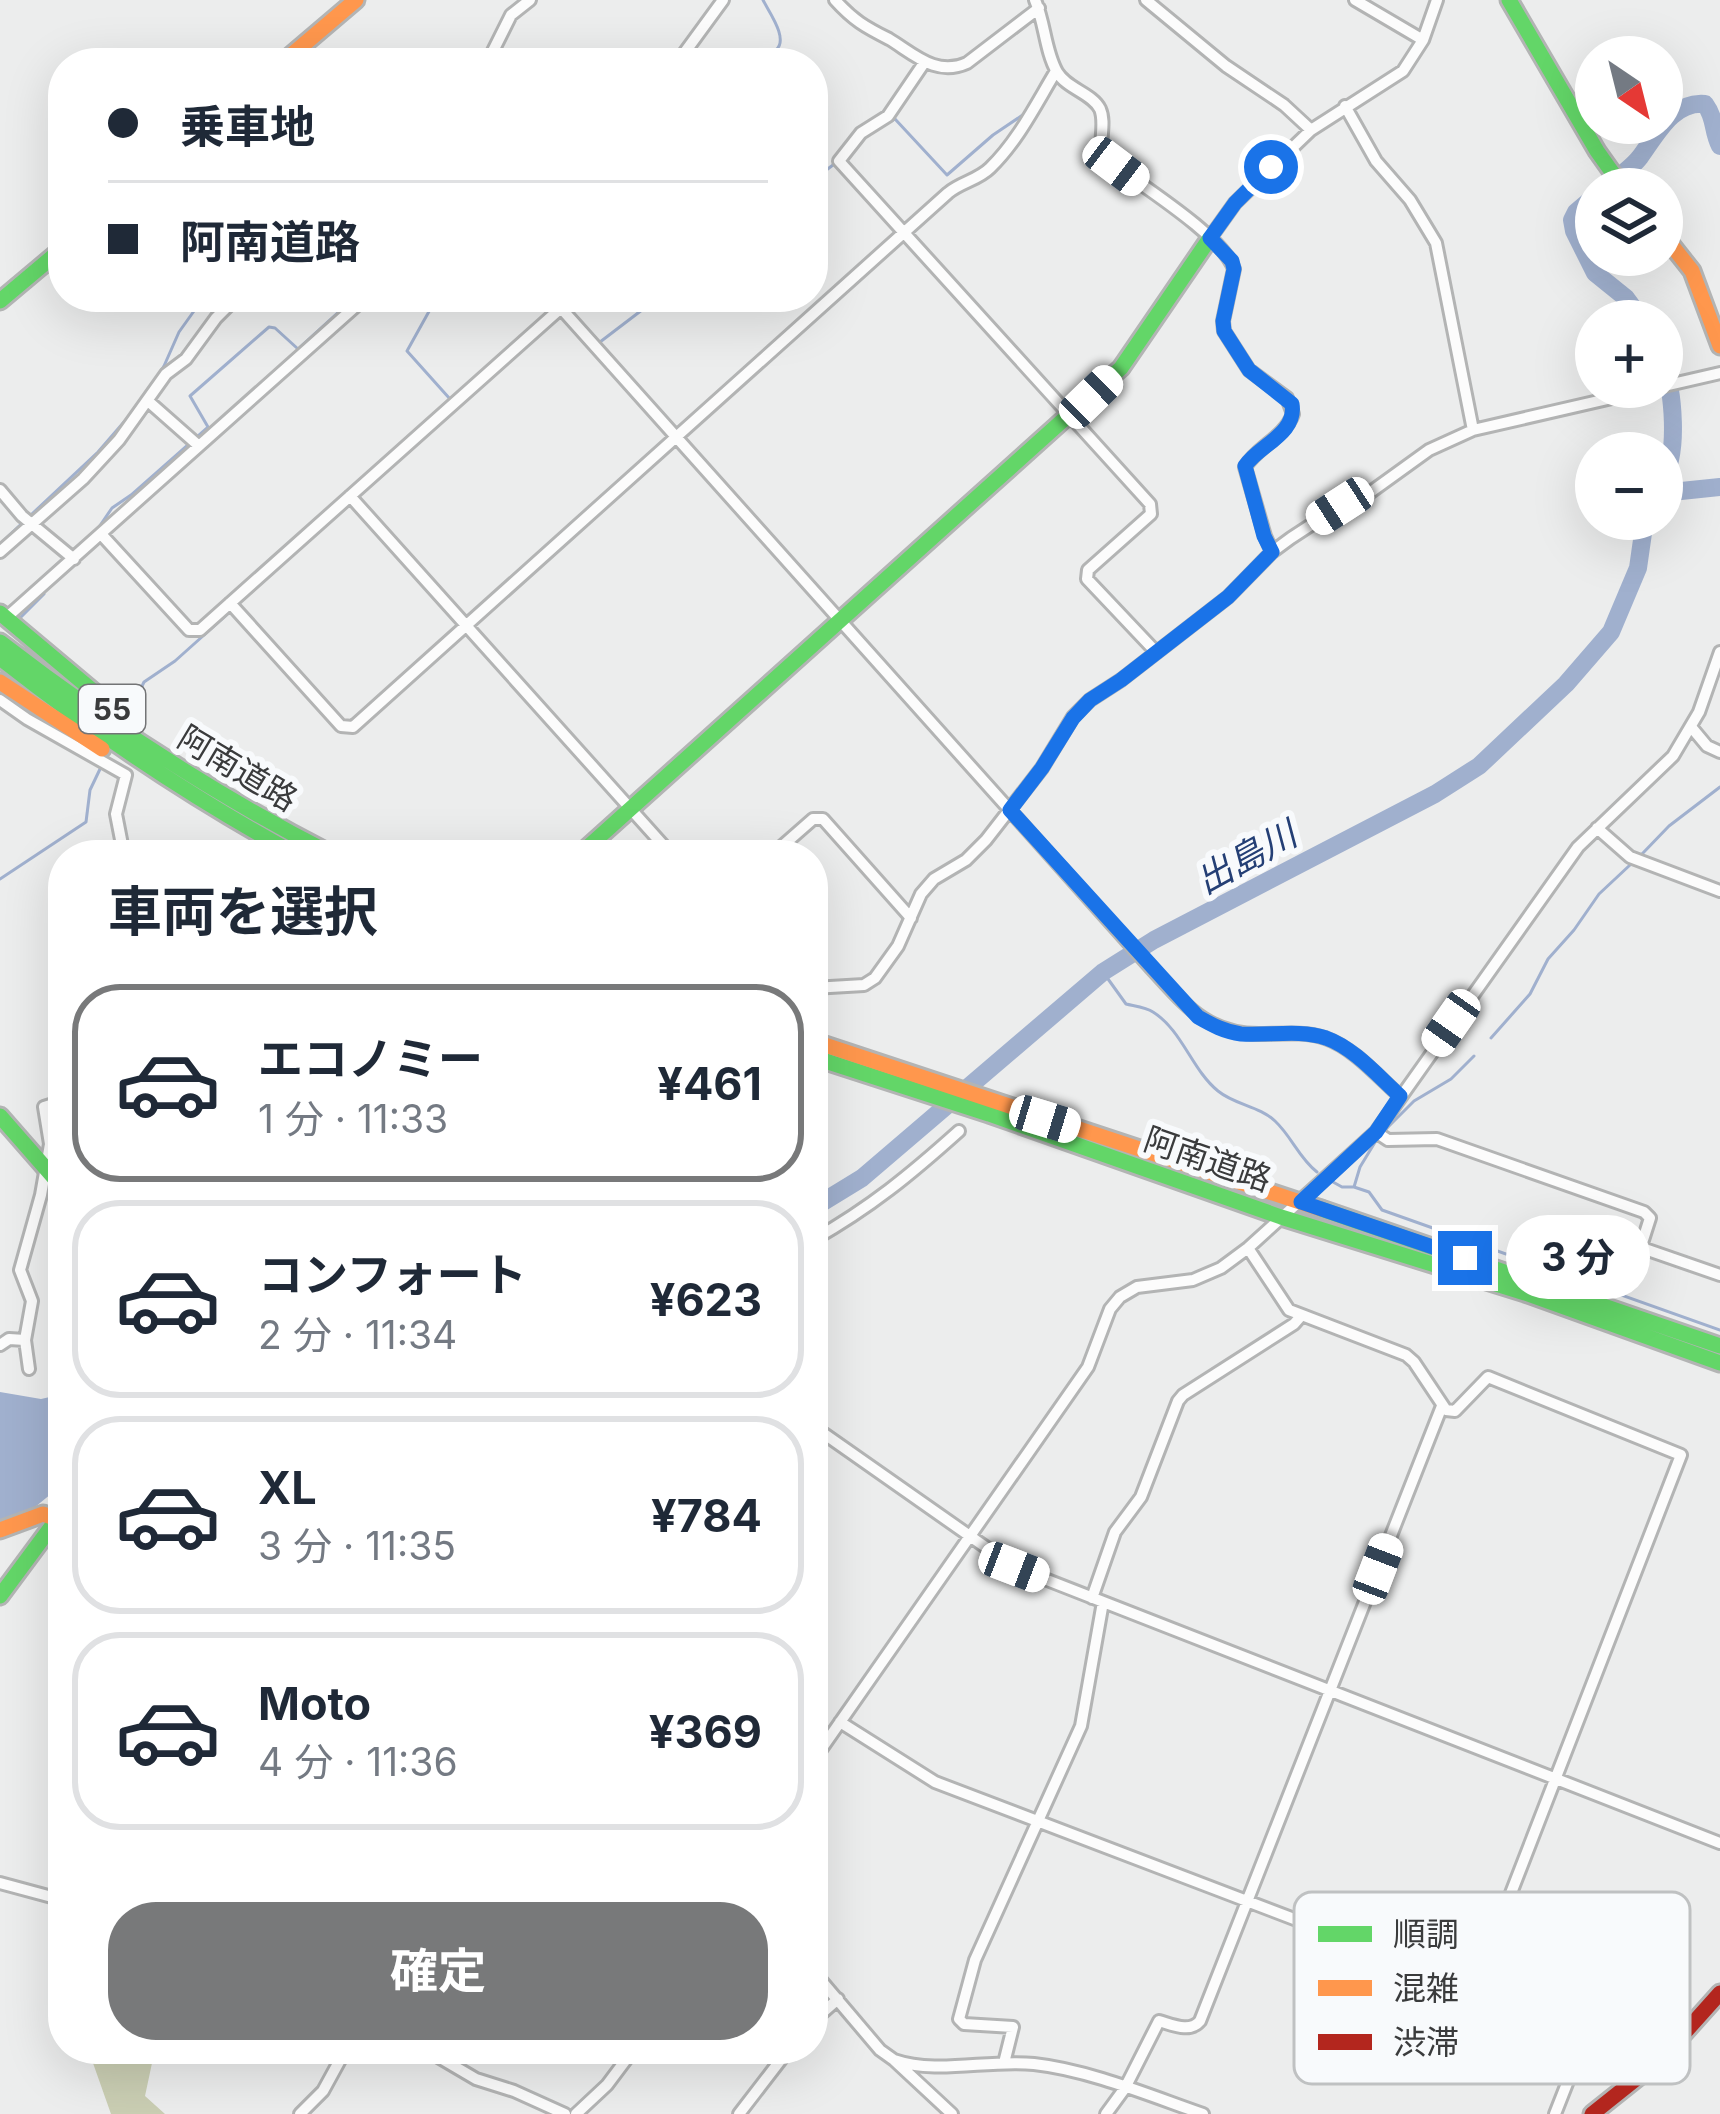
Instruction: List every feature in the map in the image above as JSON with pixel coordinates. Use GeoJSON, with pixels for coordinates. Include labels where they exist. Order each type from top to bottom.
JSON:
{"type":"FeatureCollection","features":[{"type":"Feature","properties":{"kind":"main road"},"geometry":{"type":"LineString","coordinates":[[300,48],[356,0]]}},
{"type":"Feature","properties":{"kind":"main road"},"geometry":{"type":"LineString","coordinates":[[1509,0],[1611,168]]}},
{"type":"Feature","properties":{"kind":"main road"},"geometry":{"type":"LineString","coordinates":[[596,840],[1121,368],[1210,238]]}},
{"type":"Feature","properties":{"kind":"main road"},"geometry":{"type":"LineString","coordinates":[[1683,260],[1692,271],[1720,346]]}},
{"type":"Feature","properties":{"kind":"main road"},"geometry":{"type":"LineString","coordinates":[[0,301],[48,261]]}},
{"type":"Feature","properties":{"kind":"main road","name":"55"},"geometry":{"type":"LineString","coordinates":[[2,618],[226,806]]}},
{"type":"Feature","properties":{"kind":"main road","name":"阿南道路"},"geometry":{"type":"LineString","coordinates":[[0,642],[110,731]]}},
{"type":"Feature","properties":{"kind":"main road","name":"阿南道路"},"geometry":{"type":"LineString","coordinates":[[0,658],[275,840]]}},
{"type":"Feature","properties":{"kind":"main road","name":"55"},"geometry":{"type":"LineString","coordinates":[[0,682],[110,755],[226,806]]}},
{"type":"Feature","properties":{"kind":"main road","name":"阿南道路"},"geometry":{"type":"LineString","coordinates":[[226,806],[303,840]]}},
{"type":"Feature","properties":{"kind":"main road","name":"阿南道路"},"geometry":{"type":"LineString","coordinates":[[828,1047],[924,1086]]}},
{"type":"Feature","properties":{"kind":"main road","name":"阿南道路"},"geometry":{"type":"LineString","coordinates":[[828,1061],[1301,1202],[1720,1346]]}},
{"type":"Feature","properties":{"kind":"main road","name":"阿南道路"},"geometry":{"type":"LineString","coordinates":[[995,1109],[1281,1216],[1525,1293],[1720,1363]]}},
{"type":"Feature","properties":{"kind":"main road"},"geometry":{"type":"LineString","coordinates":[[0,1116],[48,1170]]}},
{"type":"Feature","properties":{"kind":"main road"},"geometry":{"type":"LineString","coordinates":[[0,1530],[48,1514]]}},
{"type":"Feature","properties":{"kind":"main road"},"geometry":{"type":"LineString","coordinates":[[0,1596],[48,1531]]}},
{"type":"Feature","properties":{"kind":"main road"},"geometry":{"type":"LineString","coordinates":[[1690,2030],[1720,1993]]}},
{"type":"Feature","properties":{"kind":"main road"},"geometry":{"type":"LineString","coordinates":[[1592,2114],[1631,2084]]}},
{"type":"Feature","properties":{"kind":"street"},"geometry":{"type":"LineString","coordinates":[[494,48],[511,15],[530,0]]}},
{"type":"Feature","properties":{"kind":"street"},"geometry":{"type":"LineString","coordinates":[[688,48],[723,0]]}},
{"type":"Feature","properties":{"kind":"street"},"geometry":{"type":"LineString","coordinates":[[835,0],[858,24],[924,63],[955,68],[1036,7],[1056,70],[1102,112],[1102,155],[1210,238],[1232,261],[1224,331],[1249,370],[1292,404],[1289,425],[1245,466],[1272,552]]}},
{"type":"Feature","properties":{"kind":"street"},"geometry":{"type":"LineString","coordinates":[[1145,0],[1311,130]]}},
{"type":"Feature","properties":{"kind":"street"},"geometry":{"type":"LineString","coordinates":[[1355,0],[1423,40]]}},
{"type":"Feature","properties":{"kind":"street"},"geometry":{"type":"LineString","coordinates":[[1210,238],[1235,203],[1311,130],[1403,71],[1423,40],[1437,0]]}},
{"type":"Feature","properties":{"kind":"street"},"geometry":{"type":"LineString","coordinates":[[924,63],[888,116],[861,133],[839,161],[1150,504],[1151,514],[1088,570],[1087,579],[1156,652]]}},
{"type":"Feature","properties":{"kind":"street"},"geometry":{"type":"LineString","coordinates":[[828,302],[959,184],[989,170],[1026,123],[1056,70]]}},
{"type":"Feature","properties":{"kind":"street"},"geometry":{"type":"LineString","coordinates":[[1345,106],[1376,161],[1403,191],[1436,243],[1473,430]]}},
{"type":"Feature","properties":{"kind":"street"},"geometry":{"type":"LineString","coordinates":[[0,552],[27,521],[83,479],[222,312]]}},
{"type":"Feature","properties":{"kind":"street"},"geometry":{"type":"LineString","coordinates":[[2,618],[348,312]]}},
{"type":"Feature","properties":{"kind":"street"},"geometry":{"type":"LineString","coordinates":[[101,534],[189,630],[200,629],[233,606],[557,312]]}},
{"type":"Feature","properties":{"kind":"street"},"geometry":{"type":"LineString","coordinates":[[565,312],[1198,1017],[1241,1034],[1307,1034],[1327,1039],[1343,1046],[1400,1096]]}},
{"type":"Feature","properties":{"kind":"street"},"geometry":{"type":"LineString","coordinates":[[233,606],[341,726],[353,727],[816,312]]}},
{"type":"Feature","properties":{"kind":"street"},"geometry":{"type":"LineString","coordinates":[[1683,383],[1720,373]]}},
{"type":"Feature","properties":{"kind":"street"},"geometry":{"type":"LineString","coordinates":[[148,401],[196,442]]}},
{"type":"Feature","properties":{"kind":"street"},"geometry":{"type":"LineString","coordinates":[[828,987],[864,985],[874,978],[898,946],[921,894],[934,879],[966,860],[1010,810],[1073,718],[1090,700],[1228,597],[1272,552],[1340,506],[1368,494],[1429,450],[1473,430],[1575,407]]}},
{"type":"Feature","properties":{"kind":"street"},"geometry":{"type":"LineString","coordinates":[[0,490],[27,521],[70,556]]}},
{"type":"Feature","properties":{"kind":"street"},"geometry":{"type":"LineString","coordinates":[[352,499],[659,840]]}},
{"type":"Feature","properties":{"kind":"street"},"geometry":{"type":"LineString","coordinates":[[828,1739],[1088,1367],[1120,1297],[1137,1287],[1193,1280],[1221,1268],[1376,1132],[1552,879],[1578,847],[1664,766],[1692,728],[1720,652]]}},
{"type":"Feature","properties":{"kind":"street"},"geometry":{"type":"LineString","coordinates":[[0,700],[126,775],[116,814],[121,840]]}},
{"type":"Feature","properties":{"kind":"street"},"geometry":{"type":"LineString","coordinates":[[1692,728],[1707,746],[1720,752]]}},
{"type":"Feature","properties":{"kind":"street"},"geometry":{"type":"LineString","coordinates":[[789,840],[813,819],[823,819],[911,918]]}},
{"type":"Feature","properties":{"kind":"street"},"geometry":{"type":"LineString","coordinates":[[1597,828],[1630,857],[1720,891]]}},
{"type":"Feature","properties":{"kind":"street"},"geometry":{"type":"LineString","coordinates":[[828,1232],[908,1177],[959,1131]]}},
{"type":"Feature","properties":{"kind":"street"},"geometry":{"type":"LineString","coordinates":[[1376,1132],[1388,1140],[1437,1139],[1644,1212],[1650,1218],[1642,1244],[1645,1249],[1720,1275]]}},
{"type":"Feature","properties":{"kind":"street"},"geometry":{"type":"LineString","coordinates":[[29,1369],[25,1340],[32,1301],[20,1270],[48,1153]]}},
{"type":"Feature","properties":{"kind":"street"},"geometry":{"type":"LineString","coordinates":[[1248,1248],[1289,1310],[1406,1355],[1446,1410],[1455,1411],[1488,1377],[1681,1455],[1512,1892]]}},
{"type":"Feature","properties":{"kind":"street"},"geometry":{"type":"LineString","coordinates":[[1004,2063],[1012,2027],[964,2024],[958,2019],[975,1960],[1081,1726],[1097,1600],[1115,1532],[1141,1497],[1183,1395],[1301,1316]]}},
{"type":"Feature","properties":{"kind":"street"},"geometry":{"type":"LineString","coordinates":[[0,1345],[9,1339],[25,1340]]}},
{"type":"Feature","properties":{"kind":"street"},"geometry":{"type":"LineString","coordinates":[[1106,2114],[1160,2021],[1189,2028],[1200,2021],[1442,1406]]}},
{"type":"Feature","properties":{"kind":"street"},"geometry":{"type":"LineString","coordinates":[[828,1436],[1014,1567],[1720,1843]]}},
{"type":"Feature","properties":{"kind":"street"},"geometry":{"type":"LineString","coordinates":[[840,1722],[919,1774],[1294,1920]]}},
{"type":"Feature","properties":{"kind":"street"},"geometry":{"type":"LineString","coordinates":[[0,1882],[48,1896]]}},
{"type":"Feature","properties":{"kind":"street"},"geometry":{"type":"LineString","coordinates":[[828,1988],[870,2039],[952,2114]]}},
{"type":"Feature","properties":{"kind":"street"},"geometry":{"type":"LineString","coordinates":[[828,2008],[838,1999]]}},
{"type":"Feature","properties":{"kind":"street"},"geometry":{"type":"LineString","coordinates":[[894,2060],[916,2065],[1051,2067],[1203,2114]]}},
{"type":"Feature","properties":{"kind":"street"},"geometry":{"type":"LineString","coordinates":[[300,2114],[323,2091],[338,2064]]}},
{"type":"Feature","properties":{"kind":"street"},"geometry":{"type":"LineString","coordinates":[[449,2064],[476,2080],[565,2114]]}},
{"type":"Feature","properties":{"kind":"street"},"geometry":{"type":"LineString","coordinates":[[577,2114],[623,2064]]}},
{"type":"Feature","properties":{"kind":"street"},"geometry":{"type":"LineString","coordinates":[[739,2114],[777,2064]]}},
{"type":"Feature","properties":{"kind":"street"},"geometry":{"type":"LineString","coordinates":[[1555,2114],[1567,2084]]}},
{"type":"Feature","properties":{"kind":"green space"},"geometry":{"type":"Polygon","coordinates":[[[93,2064],[152,2064],[145,2096],[165,2114],[111,2114],[93,2064]]]}},
{"type":"Feature","properties":{"kind":"water"},"geometry":{"type":"Polygon","coordinates":[[[0,1392],[48,1397],[48,1496],[29,1512],[0,1523],[0,1392]]]}},
{"type":"Feature","properties":{"kind":"waterway"},"geometry":{"type":"LineString","coordinates":[[763,0],[777,25],[777,48]]}},
{"type":"Feature","properties":{"kind":"waterway","name":"出島川"},"geometry":{"type":"LineString","coordinates":[[1629,168],[1675,113],[1694,104],[1705,104],[1720,146]]}},
{"type":"Feature","properties":{"kind":"waterway"},"geometry":{"type":"LineString","coordinates":[[877,129],[895,119],[947,175],[1027,112]]}},
{"type":"Feature","properties":{"kind":"waterway"},"geometry":{"type":"LineString","coordinates":[[828,169],[833,165]]}},
{"type":"Feature","properties":{"kind":"waterway","name":"出島川"},"geometry":{"type":"LineString","coordinates":[[1575,214],[1575,233]]}},
{"type":"Feature","properties":{"kind":"waterway","name":"出島川"},"geometry":{"type":"LineString","coordinates":[[1599,276],[1627,300]]}},
{"type":"Feature","properties":{"kind":"waterway"},"geometry":{"type":"LineString","coordinates":[[150,388],[193,312]]}},
{"type":"Feature","properties":{"kind":"waterway"},"geometry":{"type":"LineString","coordinates":[[72,552],[97,530],[112,508],[208,427],[190,396],[269,327],[298,349],[339,312]]}},
{"type":"Feature","properties":{"kind":"waterway"},"geometry":{"type":"LineString","coordinates":[[429,312],[407,351],[450,399]]}},
{"type":"Feature","properties":{"kind":"waterway"},"geometry":{"type":"LineString","coordinates":[[600,342],[639,312]]}},
{"type":"Feature","properties":{"kind":"waterway","name":"出島川"},"geometry":{"type":"LineString","coordinates":[[1671,408],[1672,432]]}},
{"type":"Feature","properties":{"kind":"waterway"},"geometry":{"type":"LineString","coordinates":[[0,544],[98,452],[130,415]]}},
{"type":"Feature","properties":{"kind":"waterway"},"geometry":{"type":"LineString","coordinates":[[239,603],[419,441]]}},
{"type":"Feature","properties":{"kind":"waterway","name":"出島川"},"geometry":{"type":"LineString","coordinates":[[1683,491],[1720,487]]}},
{"type":"Feature","properties":{"kind":"waterway","name":"出島川"},"geometry":{"type":"LineString","coordinates":[[828,1199],[862,1178],[1103,972],[1479,766],[1566,684],[1611,632],[1638,568],[1642,540]]}},
{"type":"Feature","properties":{"kind":"waterway"},"geometry":{"type":"LineString","coordinates":[[40,580],[64,558]]}},
{"type":"Feature","properties":{"kind":"waterway"},"geometry":{"type":"LineString","coordinates":[[20,618],[44,594]]}},
{"type":"Feature","properties":{"kind":"waterway"},"geometry":{"type":"LineString","coordinates":[[132,707],[144,682],[232,610]]}},
{"type":"Feature","properties":{"kind":"waterway"},"geometry":{"type":"LineString","coordinates":[[59,840],[86,822],[90,790],[101,767]]}},
{"type":"Feature","properties":{"kind":"waterway"},"geometry":{"type":"LineString","coordinates":[[1642,854],[1669,826],[1720,787]]}},
{"type":"Feature","properties":{"kind":"waterway"},"geometry":{"type":"LineString","coordinates":[[0,879],[48,847]]}},
{"type":"Feature","properties":{"kind":"waterway"},"geometry":{"type":"LineString","coordinates":[[1491,1038],[1530,994],[1548,959],[1599,894],[1630,865]]}},
{"type":"Feature","properties":{"kind":"waterway"},"geometry":{"type":"LineString","coordinates":[[1103,972],[1126,1004],[1147,1009],[1163,1020],[1218,1091],[1275,1121],[1317,1172]]}},
{"type":"Feature","properties":{"kind":"waterway"},"geometry":{"type":"LineString","coordinates":[[1384,1131],[1414,1101],[1451,1079],[1474,1056]]}},
{"type":"Feature","properties":{"kind":"waterway"},"geometry":{"type":"LineString","coordinates":[[1333,1182],[1354,1187],[1377,1139]]}},
{"type":"Feature","properties":{"kind":"waterway"},"geometry":{"type":"LineString","coordinates":[[1354,1187],[1369,1192],[1382,1210],[1720,1330]]}},
{"type":"Feature","properties":{"kind":"traffic: fast"},"geometry":{"type":"LineString","coordinates":[[1509,0],[1609,168]]}},
{"type":"Feature","properties":{"kind":"traffic: fast"},"geometry":{"type":"LineString","coordinates":[[596,840],[1121,368],[1210,238]]}},
{"type":"Feature","properties":{"kind":"traffic: fast"},"geometry":{"type":"LineString","coordinates":[[0,301],[48,261]]}},
{"type":"Feature","properties":{"kind":"traffic: fast"},"geometry":{"type":"LineString","coordinates":[[0,613],[130,722]]}},
{"type":"Feature","properties":{"kind":"traffic: fast"},"geometry":{"type":"LineString","coordinates":[[0,642],[162,756],[305,840]]}},
{"type":"Feature","properties":{"kind":"traffic: fast"},"geometry":{"type":"LineString","coordinates":[[0,658],[144,763],[271,840]]}},
{"type":"Feature","properties":{"kind":"traffic: fast"},"geometry":{"type":"LineString","coordinates":[[828,1062],[1281,1217],[1525,1293],[1720,1363]]}},
{"type":"Feature","properties":{"kind":"traffic: fast"},"geometry":{"type":"LineString","coordinates":[[0,1116],[48,1171]]}},
{"type":"Feature","properties":{"kind":"traffic: fast"},"geometry":{"type":"LineString","coordinates":[[1321,1209],[1720,1346]]}},
{"type":"Feature","properties":{"kind":"traffic: fast"},"geometry":{"type":"LineString","coordinates":[[0,1596],[48,1531]]}},
{"type":"Feature","properties":{"kind":"traffic: slow"},"geometry":{"type":"LineString","coordinates":[[300,48],[356,0]]}},
{"type":"Feature","properties":{"kind":"traffic: slow"},"geometry":{"type":"LineString","coordinates":[[1683,260],[1692,271],[1720,346]]}},
{"type":"Feature","properties":{"kind":"traffic: slow"},"geometry":{"type":"LineString","coordinates":[[0,682],[102,749]]}},
{"type":"Feature","properties":{"kind":"traffic: slow"},"geometry":{"type":"LineString","coordinates":[[828,1046],[1321,1209]]}},
{"type":"Feature","properties":{"kind":"traffic: slow"},"geometry":{"type":"LineString","coordinates":[[0,1530],[48,1516]]}},
{"type":"Feature","properties":{"kind":"traffic: jam"},"geometry":{"type":"LineString","coordinates":[[1690,2027],[1720,1993]]}},
{"type":"Feature","properties":{"kind":"traffic: jam"},"geometry":{"type":"LineString","coordinates":[[1592,2114],[1630,2084]]}},
{"type":"Feature","properties":{"kind":"route"},"geometry":{"type":"LineString","coordinates":[[1271,167],[1235,203],[1210,238],[1234,269],[1224,331],[1249,370],[1292,404],[1289,425],[1245,466],[1272,552],[1228,597],[1090,700],[1010,810],[1198,1017],[1241,1034],[1307,1034],[1327,1039],[1343,1046],[1400,1096],[1376,1132],[1301,1202],[1465,1258]]}}]}
